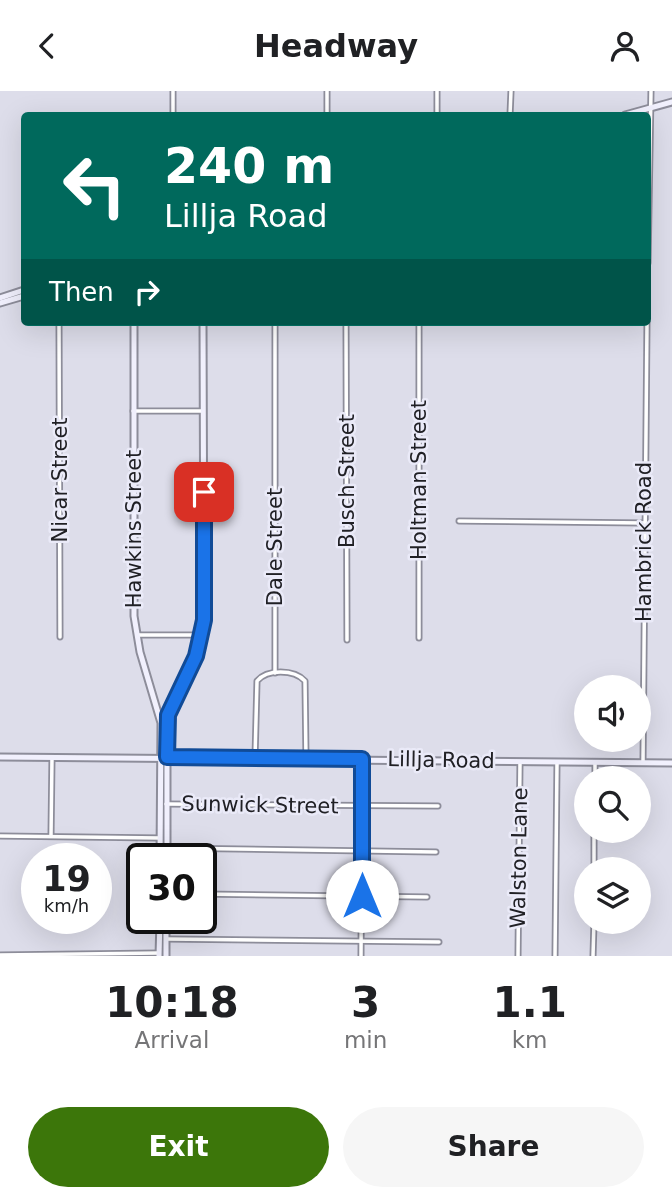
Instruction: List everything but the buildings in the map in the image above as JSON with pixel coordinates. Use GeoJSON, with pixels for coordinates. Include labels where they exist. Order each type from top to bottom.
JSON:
{"type":"FeatureCollection","features":[{"type":"Feature","properties":{"kind":"main road"},"geometry":{"type":"LineString","coordinates":[[636,112],[672,101]]}},
{"type":"Feature","properties":{"kind":"main road"},"geometry":{"type":"LineString","coordinates":[[0,300],[21,291]]}},
{"type":"Feature","properties":{"kind":"main road"},"geometry":{"type":"LineString","coordinates":[[0,300],[21,296]]}},
{"type":"Feature","properties":{"kind":"main road","name":"Hawkins Street"},"geometry":{"type":"LineString","coordinates":[[134,326],[136,635],[158,710],[164,757]]}},
{"type":"Feature","properties":{"kind":"main road"},"geometry":{"type":"LineString","coordinates":[[160,843],[168,715],[192,667],[205,607],[203,326]]}},
{"type":"Feature","properties":{"kind":"main road","name":"Lillja Road"},"geometry":{"type":"LineString","coordinates":[[0,757],[672,763]]}},
{"type":"Feature","properties":{"kind":"main road"},"geometry":{"type":"LineString","coordinates":[[164,757],[167,843]]}},
{"type":"Feature","properties":{"kind":"main road"},"geometry":{"type":"LineString","coordinates":[[159,955],[160,934]]}},
{"type":"Feature","properties":{"kind":"main road"},"geometry":{"type":"LineString","coordinates":[[166,934],[166,956]]}},
{"type":"Feature","properties":{"kind":"street"},"geometry":{"type":"LineString","coordinates":[[173,91],[173,112]]}},
{"type":"Feature","properties":{"kind":"street"},"geometry":{"type":"LineString","coordinates":[[327,91],[327,112]]}},
{"type":"Feature","properties":{"kind":"street"},"geometry":{"type":"LineString","coordinates":[[437,91],[438,112]]}},
{"type":"Feature","properties":{"kind":"street"},"geometry":{"type":"LineString","coordinates":[[510,112],[511,91]]}},
{"type":"Feature","properties":{"kind":"street"},"geometry":{"type":"LineString","coordinates":[[651,91],[651,112]]}},
{"type":"Feature","properties":{"kind":"street","name":"Nicar Street"},"geometry":{"type":"LineString","coordinates":[[59,326],[61,637]]}},
{"type":"Feature","properties":{"kind":"street","name":"Dale Street"},"geometry":{"type":"LineString","coordinates":[[275,326],[275,673]]}},
{"type":"Feature","properties":{"kind":"street","name":"Busch Street"},"geometry":{"type":"LineString","coordinates":[[346,326],[347,640]]}},
{"type":"Feature","properties":{"kind":"street","name":"Holtman Street"},"geometry":{"type":"LineString","coordinates":[[419,326],[419,638]]}},
{"type":"Feature","properties":{"kind":"street","name":"Hambrick Road"},"geometry":{"type":"LineString","coordinates":[[643,762],[647,326]]}},
{"type":"Feature","properties":{"kind":"street"},"geometry":{"type":"LineString","coordinates":[[133,411],[203,411]]}},
{"type":"Feature","properties":{"kind":"street"},"geometry":{"type":"LineString","coordinates":[[459,521],[645,523]]}},
{"type":"Feature","properties":{"kind":"street"},"geometry":{"type":"LineString","coordinates":[[136,635],[201,635]]}},
{"type":"Feature","properties":{"kind":"street"},"geometry":{"type":"LineString","coordinates":[[255,758],[257,681],[267,673],[275,673],[296,674],[305,681],[306,759]]}},
{"type":"Feature","properties":{"kind":"street"},"geometry":{"type":"LineString","coordinates":[[51,837],[52,758]]}},
{"type":"Feature","properties":{"kind":"street"},"geometry":{"type":"LineString","coordinates":[[362,759],[362,956]]}},
{"type":"Feature","properties":{"kind":"street","name":"Walston Lane"},"geometry":{"type":"LineString","coordinates":[[518,956],[520,760]]}},
{"type":"Feature","properties":{"kind":"street"},"geometry":{"type":"LineString","coordinates":[[555,956],[557,761]]}},
{"type":"Feature","properties":{"kind":"street","name":"Sunwick Street"},"geometry":{"type":"LineString","coordinates":[[166,804],[438,806]]}},
{"type":"Feature","properties":{"kind":"street"},"geometry":{"type":"LineString","coordinates":[[0,836],[160,838]]}},
{"type":"Feature","properties":{"kind":"street"},"geometry":{"type":"LineString","coordinates":[[217,849],[436,852]]}},
{"type":"Feature","properties":{"kind":"street"},"geometry":{"type":"LineString","coordinates":[[217,894],[427,897]]}},
{"type":"Feature","properties":{"kind":"street"},"geometry":{"type":"LineString","coordinates":[[593,956],[594,934]]}},
{"type":"Feature","properties":{"kind":"street"},"geometry":{"type":"LineString","coordinates":[[166,939],[439,942]]}},
{"type":"Feature","properties":{"kind":"street"},"geometry":{"type":"LineString","coordinates":[[0,955],[159,955]]}},
{"type":"Feature","properties":{"kind":"route"},"geometry":{"type":"LineString","coordinates":[[204,492],[204,620],[192,667],[168,715],[167,757],[362,759],[362,896]]}}]}
